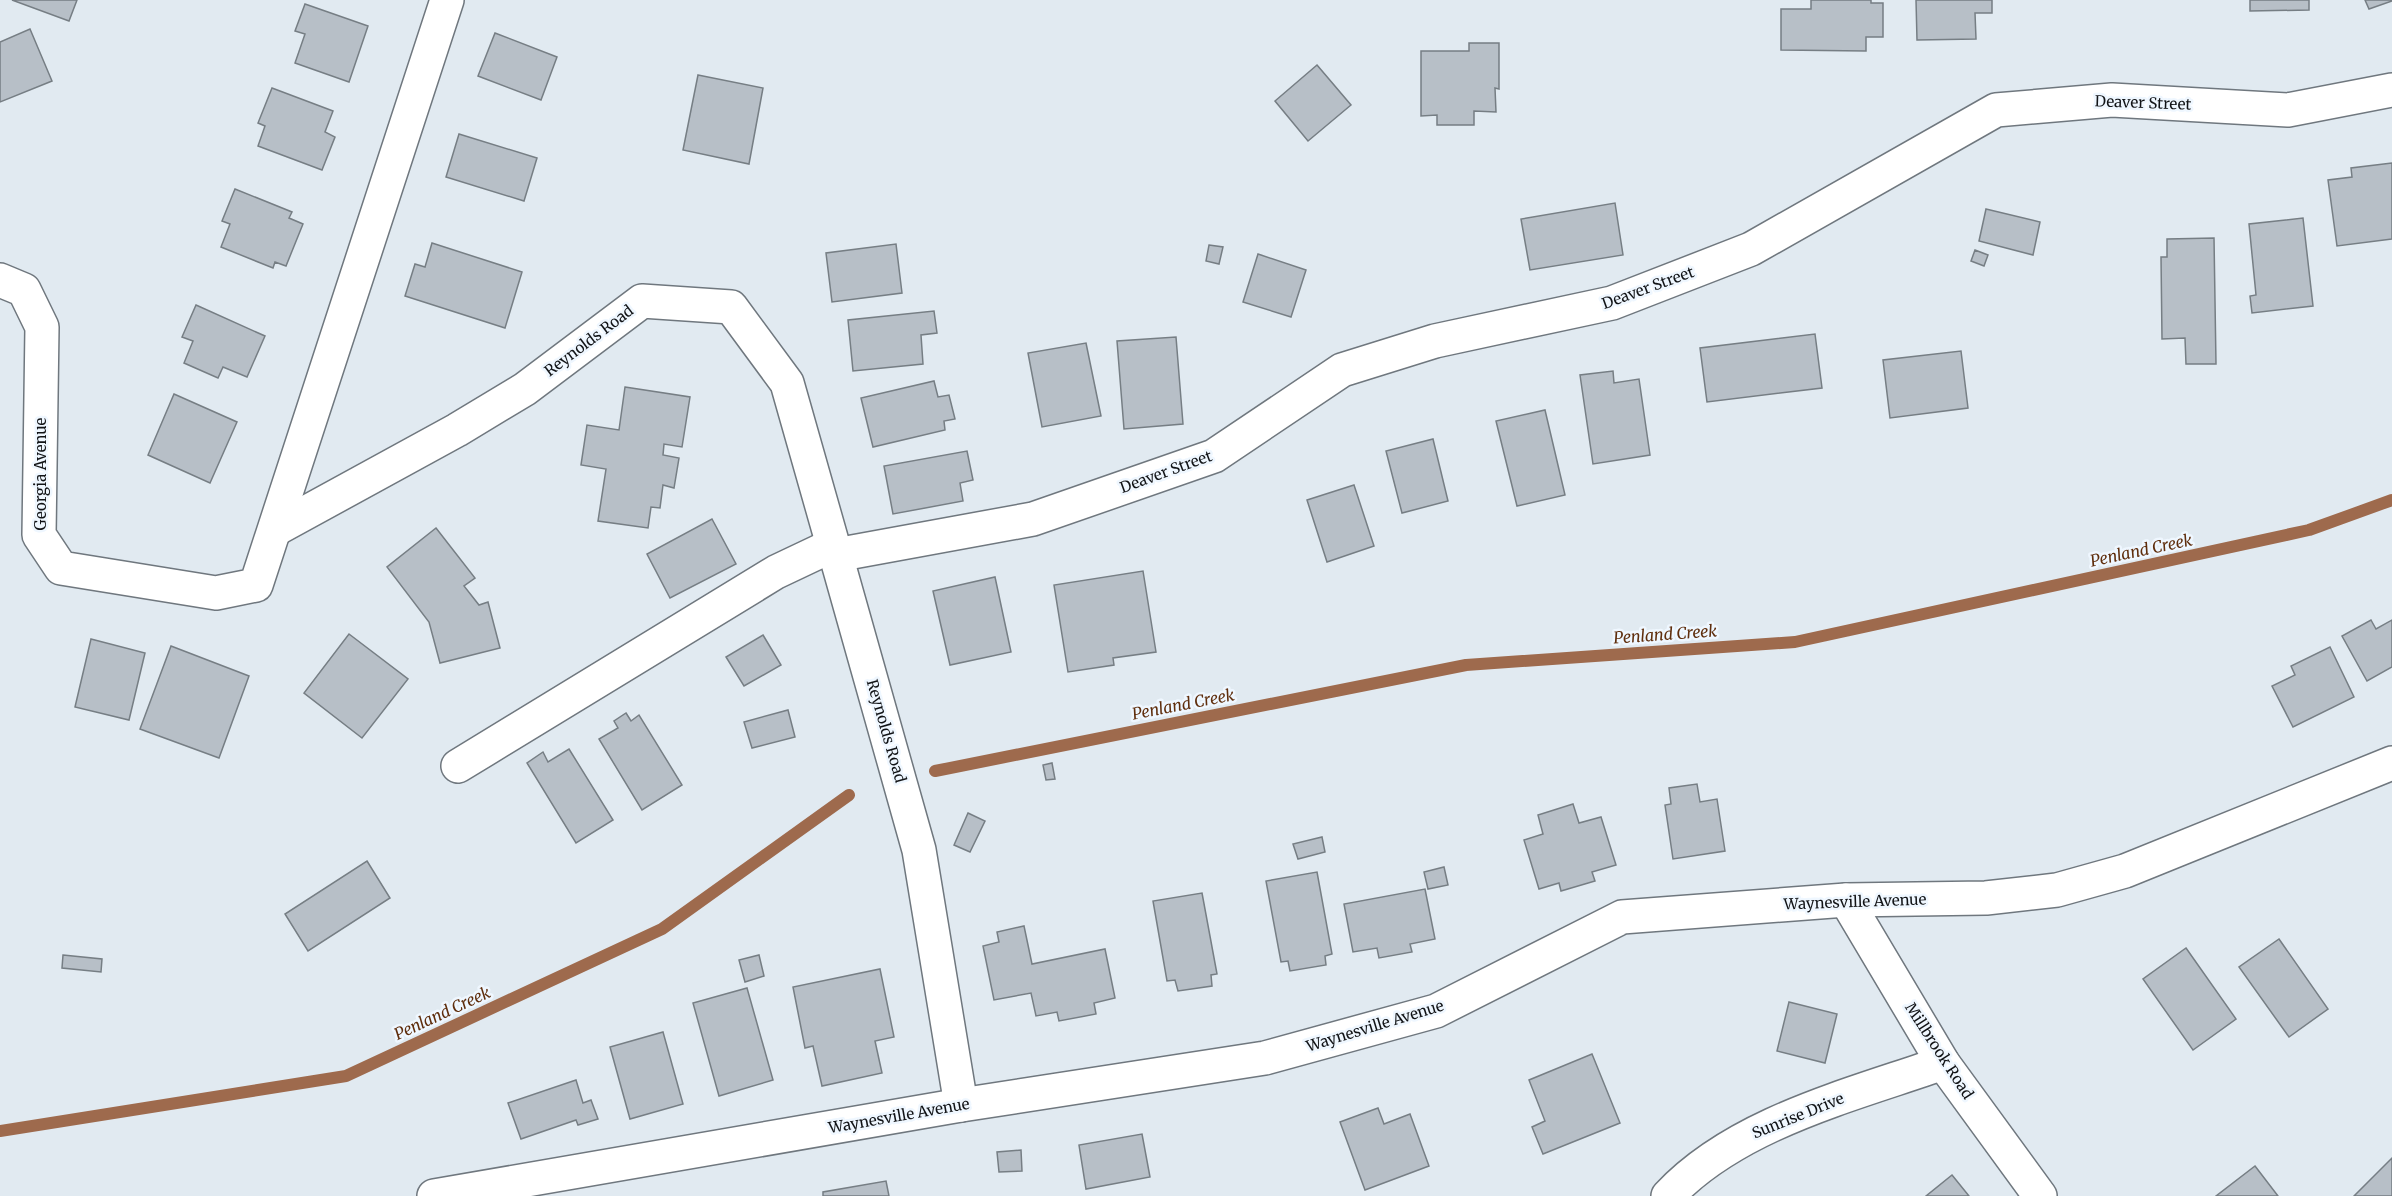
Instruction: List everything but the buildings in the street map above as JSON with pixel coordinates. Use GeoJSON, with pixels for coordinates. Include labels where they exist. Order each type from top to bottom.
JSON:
{"type":"FeatureCollection","features":[{"type":"Feature","properties":{"kind":"street"},"geometry":{"type":"LineString","coordinates":[[276,529],[447,0]]}},
{"type":"Feature","properties":{"kind":"street","name":"Deaver Street"},"geometry":{"type":"LineString","coordinates":[[458,766],[776,572],[835,550],[1033,519],[1214,456],[1342,370],[1435,341],[1612,303],[1751,249],[1996,110],[2112,100],[2288,110],[2392,90]]}},
{"type":"Feature","properties":{"kind":"street","name":"Georgia Avenue"},"geometry":{"type":"LineString","coordinates":[[0,280],[24,290],[42,327],[39,535],[61,568],[216,593],[256,585],[276,529]]}},
{"type":"Feature","properties":{"kind":"street","name":"Reynolds Road"},"geometry":{"type":"LineString","coordinates":[[276,529],[457,430],[525,389],[642,301],[731,307],[787,383],[919,850],[961,1105]]}},
{"type":"Feature","properties":{"kind":"street","name":"Waynesville Avenue"},"geometry":{"type":"LineString","coordinates":[[434,1196],[961,1105],[1265,1058],[1436,1011],[1622,917],[1846,900],[1986,898],[2057,890],[2126,872],[2392,763]]}},
{"type":"Feature","properties":{"kind":"street","name":"Millbrook Road"},"geometry":{"type":"LineString","coordinates":[[1846,900],[1943,1063],[2040,1196]]}},
{"type":"Feature","properties":{"kind":"street","name":"Sunrise Drive"},"geometry":{"type":"LineString","coordinates":[[1668,1196],[1678,1185],[1717,1154],[1747,1137],[1794,1116],[1943,1063]]}},
{"type":"Feature","properties":{"kind":"waterway","name":"Penland Creek"},"geometry":{"type":"LineString","coordinates":[[935,771],[1466,665],[1795,642],[2309,530],[2392,500]]}},
{"type":"Feature","properties":{"kind":"waterway","name":"Penland Creek"},"geometry":{"type":"LineString","coordinates":[[0,1131],[346,1076],[662,929],[849,795]]}}]}
